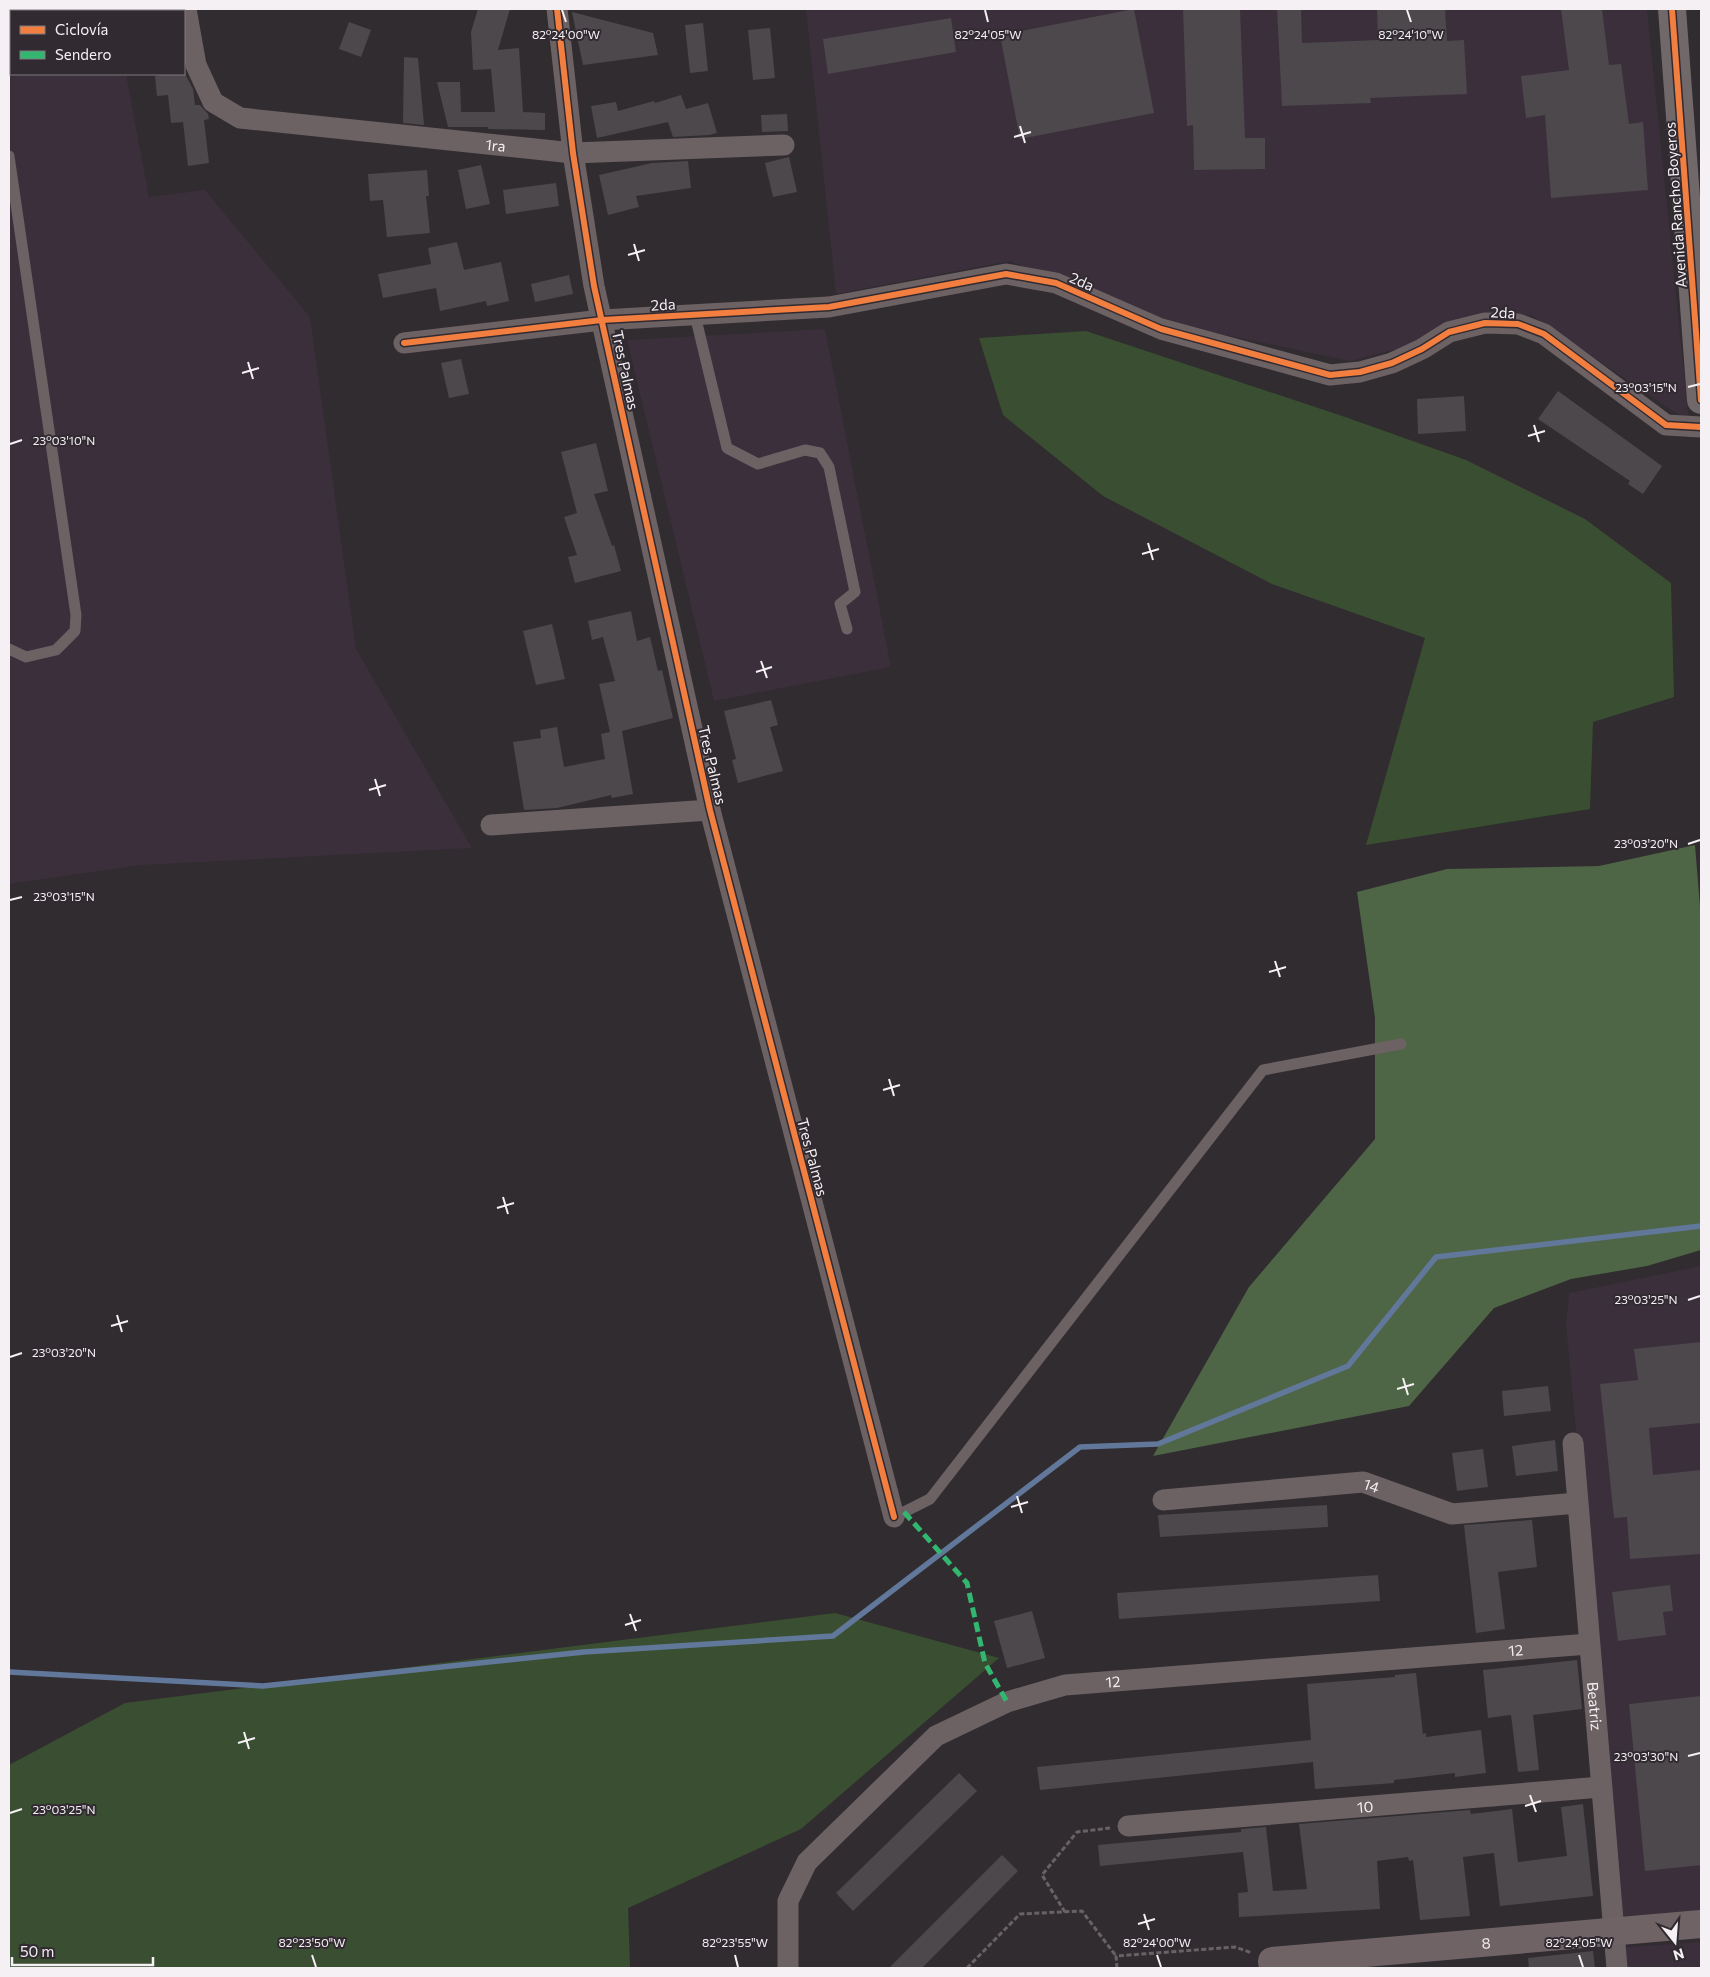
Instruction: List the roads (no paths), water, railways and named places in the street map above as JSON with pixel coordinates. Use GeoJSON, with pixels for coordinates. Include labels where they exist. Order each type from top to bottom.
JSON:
{"type":"FeatureCollection","features":[{"type":"Feature","properties":{"kind":"highway","name":"Avenida Rancho Boyeros"},"geometry":{"type":"LineString","coordinates":[[1672,9],[1701,400]]}},
{"type":"Feature","properties":{"kind":"street","name":"1ra"},"geometry":{"type":"LineString","coordinates":[[186,9],[196,65],[213,102],[240,118],[573,154],[784,145]]}},
{"type":"Feature","properties":{"kind":"street","name":"Tres Palmas"},"geometry":{"type":"LineString","coordinates":[[557,9],[573,154],[594,286],[710,810],[894,1517]]}},
{"type":"Feature","properties":{"kind":"street","name":"2da"},"geometry":{"type":"LineString","coordinates":[[404,343],[602,320],[829,307],[1006,274],[1056,283],[1161,329],[1330,375],[1360,372],[1392,363],[1422,349],[1448,332],[1485,323],[1518,324],[1544,334],[1666,425],[1701,427]]}},
{"type":"Feature","properties":{"kind":"street"},"geometry":{"type":"LineString","coordinates":[[492,824],[710,810]]}},
{"type":"Feature","properties":{"kind":"street","name":"Beatriz"},"geometry":{"type":"LineString","coordinates":[[1573,1443],[1617,1968]]}},
{"type":"Feature","properties":{"kind":"street","name":"14"},"geometry":{"type":"LineString","coordinates":[[1164,1500],[1363,1482],[1452,1514],[1577,1503]]}},
{"type":"Feature","properties":{"kind":"street","name":"12"},"geometry":{"type":"LineString","coordinates":[[788,1968],[788,1902],[807,1862],[936,1736],[1007,1702],[1065,1685],[1589,1644]]}},
{"type":"Feature","properties":{"kind":"street","name":"10"},"geometry":{"type":"LineString","coordinates":[[1128,1826],[1601,1787]]}},
{"type":"Feature","properties":{"kind":"street","name":"8"},"geometry":{"type":"LineString","coordinates":[[1272,1965],[1701,1924]]}},
{"type":"Feature","properties":{"kind":"lane"},"geometry":{"type":"LineString","coordinates":[[9,156],[76,615],[75,631],[56,650],[26,656],[9,649]]}},
{"type":"Feature","properties":{"kind":"lane"},"geometry":{"type":"LineString","coordinates":[[695,315],[727,448],[758,464],[804,450],[820,453],[829,467],[855,592],[840,604],[847,629]]}},
{"type":"Feature","properties":{"kind":"lane"},"geometry":{"type":"LineString","coordinates":[[894,1517],[930,1499],[1263,1070],[1401,1044]]}},
{"type":"Feature","properties":{"kind":"waterway"},"geometry":{"type":"LineString","coordinates":[[9,1672],[263,1686],[584,1652],[833,1636],[1080,1447],[1158,1444],[1348,1366],[1436,1257],[1701,1226]]}}]}
